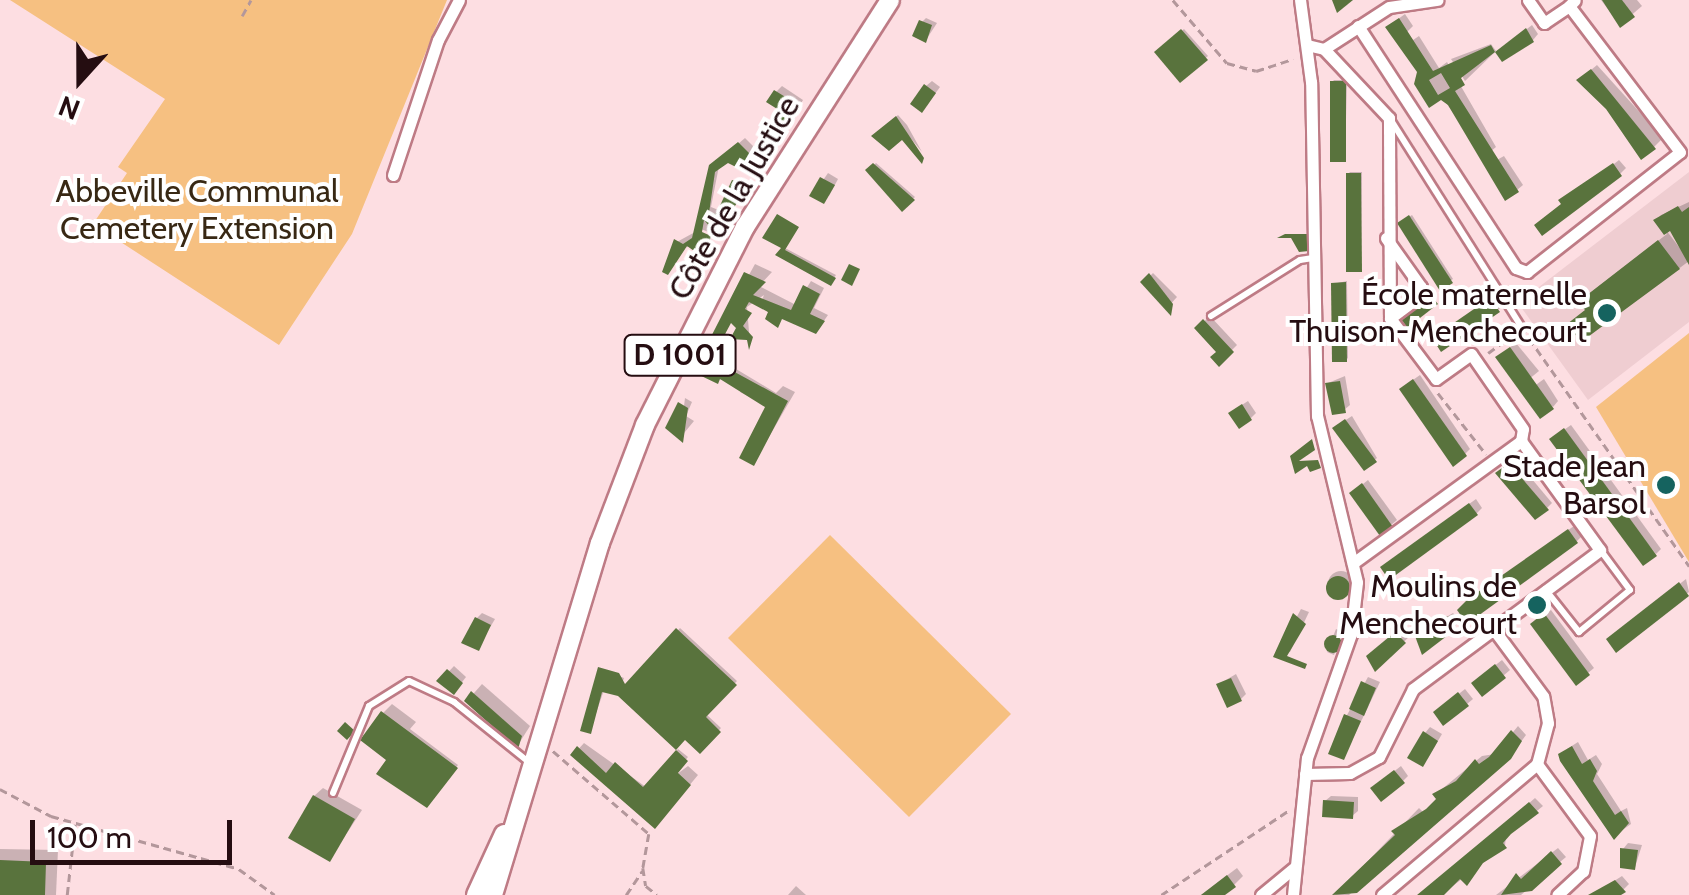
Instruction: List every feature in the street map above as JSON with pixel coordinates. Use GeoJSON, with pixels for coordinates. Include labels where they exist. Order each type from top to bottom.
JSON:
{"type":"FeatureCollection","features":[{"type":"Feature","properties":{"kind":"main road","name":"Côte de la Justice"},"geometry":{"type":"LineString","coordinates":[[494,895],[544,744],[600,543],[646,425],[744,227],[890,0]]}},
{"type":"Feature","properties":{"kind":"main road","name":"Côte de la Justice"},"geometry":{"type":"LineString","coordinates":[[476,895],[535,772]]}},
{"type":"Feature","properties":{"kind":"street"},"geometry":{"type":"LineString","coordinates":[[393,175],[438,40],[459,0]]}},
{"type":"Feature","properties":{"kind":"street"},"geometry":{"type":"LineString","coordinates":[[1293,895],[1305,774],[1351,634],[1353,563],[1317,416],[1307,48],[1300,0]]}},
{"type":"Feature","properties":{"kind":"street"},"geometry":{"type":"LineString","coordinates":[[1307,48],[1324,49],[1389,8],[1437,0]]}},
{"type":"Feature","properties":{"kind":"street"},"geometry":{"type":"LineString","coordinates":[[1358,26],[1522,270],[1680,152],[1572,3],[1544,23],[1528,0]]}},
{"type":"Feature","properties":{"kind":"street"},"geometry":{"type":"LineString","coordinates":[[1324,49],[1388,118],[1386,238],[1390,318],[1436,378],[1471,354],[1523,429],[1521,441],[1353,563]]}},
{"type":"Feature","properties":{"kind":"street"},"geometry":{"type":"LineString","coordinates":[[1386,238],[1420,287],[1417,298],[1390,318]]}},
{"type":"Feature","properties":{"kind":"street"},"geometry":{"type":"LineString","coordinates":[[1305,774],[1350,773],[1379,757],[1413,689],[1600,550],[1521,441]]}},
{"type":"Feature","properties":{"kind":"street"},"geometry":{"type":"LineString","coordinates":[[1382,895],[1537,764],[1548,724],[1543,696],[1492,627]]}},
{"type":"Feature","properties":{"kind":"street"},"geometry":{"type":"LineString","coordinates":[[1537,764],[1590,836],[1584,872],[1557,895]]}},
{"type":"Feature","properties":{"kind":"street"},"geometry":{"type":"LineString","coordinates":[[1261,895],[1294,867]]}},
{"type":"Feature","properties":{"kind":"lane"},"geometry":{"type":"LineString","coordinates":[[1388,118],[1522,328]]}},
{"type":"Feature","properties":{"kind":"lane"},"geometry":{"type":"LineString","coordinates":[[1211,316],[1300,260],[1313,258]]}},
{"type":"Feature","properties":{"kind":"lane"},"geometry":{"type":"LineString","coordinates":[[1545,589],[1579,632],[1630,590],[1600,550]]}},
{"type":"Feature","properties":{"kind":"lane"},"geometry":{"type":"LineString","coordinates":[[333,793],[369,706],[409,680],[454,702],[535,772]]}},
{"type":"Feature","properties":{"kind":"path"},"geometry":{"type":"LineString","coordinates":[[242,16],[251,0]]}},
{"type":"Feature","properties":{"kind":"path"},"geometry":{"type":"LineString","coordinates":[[1173,0],[1208,48],[1237,67],[1275,68],[1307,48]]}},
{"type":"Feature","properties":{"kind":"path"},"geometry":{"type":"LineString","coordinates":[[1510,308],[1526,292],[1522,270]]}},
{"type":"Feature","properties":{"kind":"path"},"geometry":{"type":"LineString","coordinates":[[1476,361],[1522,328],[1689,566]]}},
{"type":"Feature","properties":{"kind":"path"},"geometry":{"type":"LineString","coordinates":[[1436,378],[1434,388],[1493,462]]}},
{"type":"Feature","properties":{"kind":"path"},"geometry":{"type":"LineString","coordinates":[[544,744],[649,834],[643,868],[646,886],[657,895]]}},
{"type":"Feature","properties":{"kind":"path"},"geometry":{"type":"LineString","coordinates":[[0,788],[75,823],[239,869],[275,895]]}},
{"type":"Feature","properties":{"kind":"path"},"geometry":{"type":"LineString","coordinates":[[1161,895],[1277,814],[1300,809]]}},
{"type":"Feature","properties":{"kind":"path"},"geometry":{"type":"LineString","coordinates":[[68,895],[75,823]]}},
{"type":"Feature","properties":{"kind":"path"},"geometry":{"type":"LineString","coordinates":[[626,895],[643,868]]}},
{"type":"Feature","properties":{"kind":"shaded area","name":"École maternelle Thuison-Menchecourt"},"geometry":{"type":"Polygon","coordinates":[[[1689,172],[1689,322],[1588,400],[1518,303],[1689,172]]]}},
{"type":"Feature","properties":{"kind":"green space","name":"Abbeville Communal Cemetery Extension"},"geometry":{"type":"Polygon","coordinates":[[[10,0],[447,0],[352,234],[279,345],[93,224],[127,173],[118,167],[165,99],[10,0]]]}},
{"type":"Feature","properties":{"kind":"green space","name":"Stade Jean Barsol"},"geometry":{"type":"Polygon","coordinates":[[[1689,333],[1689,562],[1596,407],[1689,333]]]}},
{"type":"Feature","properties":{"kind":"green space"},"geometry":{"type":"Polygon","coordinates":[[[830,535],[1011,714],[909,817],[728,638],[830,535]]]}},
{"type":"Feature","properties":{"kind":"building"},"geometry":{"type":"Polygon","coordinates":[[[1332,0],[1353,0],[1337,13],[1332,0]]]}},
{"type":"Feature","properties":{"kind":"building"},"geometry":{"type":"Polygon","coordinates":[[[1602,0],[1622,0],[1635,17],[1620,28],[1602,0]]]}},
{"type":"Feature","properties":{"kind":"building"},"geometry":{"type":"Polygon","coordinates":[[[1399,18],[1433,71],[1491,45],[1495,52],[1461,78],[1465,85],[1455,91],[1519,192],[1505,201],[1448,105],[1441,100],[1429,108],[1414,84],[1417,72],[1385,27],[1399,18]],[[1441,73],[1429,80],[1438,95],[1450,88],[1441,73]]]}},
{"type":"Feature","properties":{"kind":"building"},"geometry":{"type":"Polygon","coordinates":[[[919,20],[932,25],[926,43],[912,36],[919,20]]]}},
{"type":"Feature","properties":{"kind":"building"},"geometry":{"type":"Polygon","coordinates":[[[1526,28],[1534,42],[1502,62],[1495,52],[1526,28]]]}},
{"type":"Feature","properties":{"kind":"building"},"geometry":{"type":"Polygon","coordinates":[[[1181,29],[1208,60],[1180,83],[1154,52],[1181,29]]]}},
{"type":"Feature","properties":{"kind":"building"},"geometry":{"type":"Polygon","coordinates":[[[1591,69],[1656,149],[1641,160],[1606,109],[1576,80],[1591,69]]]}},
{"type":"Feature","properties":{"kind":"building"},"geometry":{"type":"Polygon","coordinates":[[[1330,81],[1346,81],[1346,162],[1330,162],[1330,81]]]}},
{"type":"Feature","properties":{"kind":"building"},"geometry":{"type":"Polygon","coordinates":[[[924,84],[936,93],[922,113],[910,104],[924,84]]]}},
{"type":"Feature","properties":{"kind":"building"},"geometry":{"type":"Polygon","coordinates":[[[774,90],[800,106],[783,131],[774,126],[782,112],[766,102],[774,90]]]}},
{"type":"Feature","properties":{"kind":"building"},"geometry":{"type":"Polygon","coordinates":[[[896,116],[924,158],[922,164],[902,140],[889,151],[871,136],[896,116]]]}},
{"type":"Feature","properties":{"kind":"building"},"geometry":{"type":"Polygon","coordinates":[[[738,142],[761,165],[754,176],[728,163],[715,172],[709,213],[716,214],[732,180],[748,185],[717,235],[704,220],[702,232],[711,236],[707,249],[697,253],[687,246],[668,275],[662,272],[674,239],[683,244],[692,238],[709,165],[738,142]]]}},
{"type":"Feature","properties":{"kind":"building"},"geometry":{"type":"Polygon","coordinates":[[[873,163],[915,200],[902,212],[865,170],[873,163]]]}},
{"type":"Feature","properties":{"kind":"building"},"geometry":{"type":"Polygon","coordinates":[[[1613,163],[1622,176],[1542,236],[1534,225],[1561,204],[1558,200],[1613,163]]]}},
{"type":"Feature","properties":{"kind":"building"},"geometry":{"type":"Polygon","coordinates":[[[1346,173],[1361,173],[1362,272],[1346,272],[1346,173]]]}},
{"type":"Feature","properties":{"kind":"building"},"geometry":{"type":"Polygon","coordinates":[[[820,177],[835,185],[824,204],[809,196],[820,177]]]}},
{"type":"Feature","properties":{"kind":"building"},"geometry":{"type":"Polygon","coordinates":[[[1678,206],[1682,212],[1689,207],[1689,265],[1670,231],[1664,235],[1653,220],[1678,206]]]}},
{"type":"Feature","properties":{"kind":"building"},"geometry":{"type":"Polygon","coordinates":[[[777,214],[799,227],[785,250],[836,278],[831,286],[775,255],[781,248],[762,238],[777,214]]]}},
{"type":"Feature","properties":{"kind":"building"},"geometry":{"type":"Polygon","coordinates":[[[1409,215],[1453,283],[1440,291],[1397,223],[1409,215]]]}},
{"type":"Feature","properties":{"kind":"building"},"geometry":{"type":"Polygon","coordinates":[[[1307,234],[1309,251],[1299,252],[1291,238],[1277,238],[1307,234]]]}},
{"type":"Feature","properties":{"kind":"building"},"geometry":{"type":"Polygon","coordinates":[[[1658,240],[1680,269],[1581,342],[1567,324],[1585,310],[1578,302],[1658,240]]]}},
{"type":"Feature","properties":{"kind":"building"},"geometry":{"type":"Polygon","coordinates":[[[849,264],[860,269],[852,286],[841,280],[849,264]]]}},
{"type":"Feature","properties":{"kind":"building"},"geometry":{"type":"Polygon","coordinates":[[[744,272],[766,282],[753,295],[791,310],[803,285],[820,294],[810,314],[825,321],[816,334],[782,319],[778,328],[765,319],[768,312],[749,302],[745,309],[752,313],[743,326],[753,337],[749,350],[747,340],[730,339],[736,328],[731,323],[724,336],[732,341],[720,364],[788,401],[754,466],[739,458],[765,407],[720,379],[718,384],[693,372],[744,272]]]}},
{"type":"Feature","properties":{"kind":"building"},"geometry":{"type":"Polygon","coordinates":[[[1149,273],[1173,304],[1171,316],[1140,282],[1149,273]]]}},
{"type":"Feature","properties":{"kind":"building"},"geometry":{"type":"Polygon","coordinates":[[[1346,282],[1347,362],[1332,362],[1331,283],[1346,282]]]}},
{"type":"Feature","properties":{"kind":"building"},"geometry":{"type":"Polygon","coordinates":[[[1431,296],[1438,304],[1407,328],[1401,319],[1431,296]]]}},
{"type":"Feature","properties":{"kind":"building"},"geometry":{"type":"Polygon","coordinates":[[[1490,298],[1500,312],[1441,352],[1432,338],[1490,298]]]}},
{"type":"Feature","properties":{"kind":"building"},"geometry":{"type":"Polygon","coordinates":[[[1203,319],[1234,352],[1219,367],[1210,357],[1216,352],[1194,328],[1203,319]]]}},
{"type":"Feature","properties":{"kind":"building"},"geometry":{"type":"Polygon","coordinates":[[[1510,347],[1554,409],[1540,419],[1495,357],[1510,347]]]}},
{"type":"Feature","properties":{"kind":"building"},"geometry":{"type":"Polygon","coordinates":[[[1413,379],[1467,456],[1453,467],[1399,389],[1413,379]]]}},
{"type":"Feature","properties":{"kind":"building"},"geometry":{"type":"Polygon","coordinates":[[[1340,381],[1346,413],[1332,415],[1325,383],[1340,381]]]}},
{"type":"Feature","properties":{"kind":"building"},"geometry":{"type":"Polygon","coordinates":[[[678,402],[688,408],[683,443],[665,428],[678,402]]]}},
{"type":"Feature","properties":{"kind":"building"},"geometry":{"type":"Polygon","coordinates":[[[1242,404],[1252,420],[1239,429],[1228,413],[1242,404]]]}},
{"type":"Feature","properties":{"kind":"building"},"geometry":{"type":"Polygon","coordinates":[[[1345,419],[1377,462],[1364,471],[1332,428],[1345,419]]]}},
{"type":"Feature","properties":{"kind":"building"},"geometry":{"type":"Polygon","coordinates":[[[1564,428],[1657,556],[1643,566],[1549,439],[1564,428]]]}},
{"type":"Feature","properties":{"kind":"building"},"geometry":{"type":"Polygon","coordinates":[[[1312,439],[1315,450],[1299,461],[1318,460],[1321,468],[1310,472],[1307,466],[1295,474],[1290,456],[1312,439]]]}},
{"type":"Feature","properties":{"kind":"building"},"geometry":{"type":"Polygon","coordinates":[[[1509,463],[1549,510],[1535,520],[1495,473],[1509,463]]]}},
{"type":"Feature","properties":{"kind":"building"},"geometry":{"type":"Polygon","coordinates":[[[1362,483],[1393,527],[1380,536],[1349,493],[1362,483]]]}},
{"type":"Feature","properties":{"kind":"building"},"geometry":{"type":"Polygon","coordinates":[[[1469,503],[1478,515],[1389,580],[1380,567],[1469,503]]]}},
{"type":"Feature","properties":{"kind":"building"},"geometry":{"type":"Polygon","coordinates":[[[1568,529],[1578,543],[1467,624],[1457,610],[1468,599],[1568,529]]]}},
{"type":"Feature","properties":{"kind":"building"},"geometry":{"type":"Polygon","coordinates":[[[1338,576],[1347,579],[1347,597],[1338,600],[1329,597],[1326,588],[1329,579],[1338,576]]]}},
{"type":"Feature","properties":{"kind":"building"},"geometry":{"type":"Polygon","coordinates":[[[1679,582],[1689,596],[1616,653],[1606,639],[1679,582]]]}},
{"type":"Feature","properties":{"kind":"building"},"geometry":{"type":"Polygon","coordinates":[[[1293,613],[1306,624],[1287,656],[1307,664],[1305,669],[1273,657],[1293,613]]]}},
{"type":"Feature","properties":{"kind":"building"},"geometry":{"type":"Polygon","coordinates":[[[1544,613],[1590,675],[1576,686],[1530,624],[1544,613]]]}},
{"type":"Feature","properties":{"kind":"building"},"geometry":{"type":"Polygon","coordinates":[[[1447,616],[1456,629],[1422,655],[1415,636],[1447,616]]]}},
{"type":"Feature","properties":{"kind":"building"},"geometry":{"type":"Polygon","coordinates":[[[475,617],[491,625],[479,651],[461,643],[475,617]]]}},
{"type":"Feature","properties":{"kind":"building"},"geometry":{"type":"Polygon","coordinates":[[[676,628],[737,685],[706,717],[721,732],[700,754],[685,740],[676,750],[618,696],[602,692],[591,734],[580,731],[598,667],[619,673],[625,684],[676,628]]]}},
{"type":"Feature","properties":{"kind":"building"},"geometry":{"type":"Polygon","coordinates":[[[1395,632],[1406,643],[1375,672],[1366,656],[1395,632]]]}},
{"type":"Feature","properties":{"kind":"building"},"geometry":{"type":"Polygon","coordinates":[[[1333,635],[1340,637],[1340,651],[1333,653],[1326,651],[1324,644],[1326,637],[1333,635]]]}},
{"type":"Feature","properties":{"kind":"building"},"geometry":{"type":"Polygon","coordinates":[[[1495,664],[1506,678],[1482,697],[1471,683],[1495,664]]]}},
{"type":"Feature","properties":{"kind":"building"},"geometry":{"type":"Polygon","coordinates":[[[447,669],[463,683],[454,695],[436,681],[447,669]]]}},
{"type":"Feature","properties":{"kind":"building"},"geometry":{"type":"Polygon","coordinates":[[[1231,678],[1242,701],[1227,708],[1216,684],[1231,678]]]}},
{"type":"Feature","properties":{"kind":"building"},"geometry":{"type":"Polygon","coordinates":[[[1361,681],[1376,688],[1364,716],[1349,709],[1361,681]]]}},
{"type":"Feature","properties":{"kind":"building"},"geometry":{"type":"Polygon","coordinates":[[[471,691],[522,736],[518,749],[464,701],[471,691]]]}},
{"type":"Feature","properties":{"kind":"building"},"geometry":{"type":"Polygon","coordinates":[[[1458,692],[1469,706],[1443,726],[1433,712],[1458,692]]]}},
{"type":"Feature","properties":{"kind":"building"},"geometry":{"type":"Polygon","coordinates":[[[381,711],[458,768],[427,808],[376,774],[386,760],[360,740],[381,711]]]}},
{"type":"Feature","properties":{"kind":"building"},"geometry":{"type":"Polygon","coordinates":[[[1344,714],[1361,721],[1344,760],[1328,754],[1344,714]]]}},
{"type":"Feature","properties":{"kind":"building"},"geometry":{"type":"Polygon","coordinates":[[[345,722],[355,731],[347,740],[337,731],[345,722]]]}},
{"type":"Feature","properties":{"kind":"building"},"geometry":{"type":"Polygon","coordinates":[[[1511,730],[1522,741],[1511,759],[1357,893],[1332,895],[1395,835],[1391,831],[1426,809],[1436,799],[1432,794],[1456,781],[1475,759],[1479,764],[1489,757],[1511,730]]]}},
{"type":"Feature","properties":{"kind":"building"},"geometry":{"type":"Polygon","coordinates":[[[1423,731],[1438,741],[1423,767],[1407,758],[1423,731]]]}},
{"type":"Feature","properties":{"kind":"building"},"geometry":{"type":"Polygon","coordinates":[[[577,746],[606,773],[615,762],[643,787],[676,750],[688,761],[678,773],[691,785],[655,829],[570,755],[577,746]]]}},
{"type":"Feature","properties":{"kind":"building"},"geometry":{"type":"Polygon","coordinates":[[[1572,746],[1582,764],[1590,759],[1597,771],[1593,781],[1615,815],[1621,811],[1629,823],[1614,840],[1560,761],[1558,754],[1572,746]]]}},
{"type":"Feature","properties":{"kind":"building"},"geometry":{"type":"Polygon","coordinates":[[[1394,770],[1405,783],[1381,802],[1370,788],[1394,770]]]}},
{"type":"Feature","properties":{"kind":"building"},"geometry":{"type":"Polygon","coordinates":[[[313,795],[355,819],[330,862],[288,838],[313,795]]]}},
{"type":"Feature","properties":{"kind":"building"},"geometry":{"type":"Polygon","coordinates":[[[1323,800],[1354,802],[1353,819],[1322,817],[1323,800]]]}},
{"type":"Feature","properties":{"kind":"building"},"geometry":{"type":"Polygon","coordinates":[[[1529,802],[1539,813],[1511,834],[1503,843],[1507,848],[1483,863],[1467,886],[1460,879],[1444,895],[1417,895],[1529,802]]]}},
{"type":"Feature","properties":{"kind":"building"},"geometry":{"type":"Polygon","coordinates":[[[1620,848],[1638,850],[1635,870],[1620,868],[1620,848]]]}},
{"type":"Feature","properties":{"kind":"building"},"geometry":{"type":"Polygon","coordinates":[[[1551,851],[1562,864],[1532,891],[1501,895],[1516,873],[1521,879],[1551,851]]]}},
{"type":"Feature","properties":{"kind":"building"},"geometry":{"type":"Polygon","coordinates":[[[0,860],[46,862],[45,895],[0,895],[0,860]]]}},
{"type":"Feature","properties":{"kind":"building"},"geometry":{"type":"Polygon","coordinates":[[[1227,875],[1236,887],[1225,895],[1201,895],[1227,875]]]}},
{"type":"Feature","properties":{"kind":"building"},"geometry":{"type":"Polygon","coordinates":[[[1615,880],[1626,892],[1588,895],[1615,880]]]}},
{"type":"Feature","properties":{"kind":"place","name":"École maternelle Thuison-Menchecourt"},"geometry":{"type":"Point","coordinates":[1607,313]}},
{"type":"Feature","properties":{"kind":"place","name":"Stade Jean Barsol"},"geometry":{"type":"Point","coordinates":[1666,485]}},
{"type":"Feature","properties":{"kind":"place","name":"Moulins de Menchecourt"},"geometry":{"type":"Point","coordinates":[1537,605]}}]}
